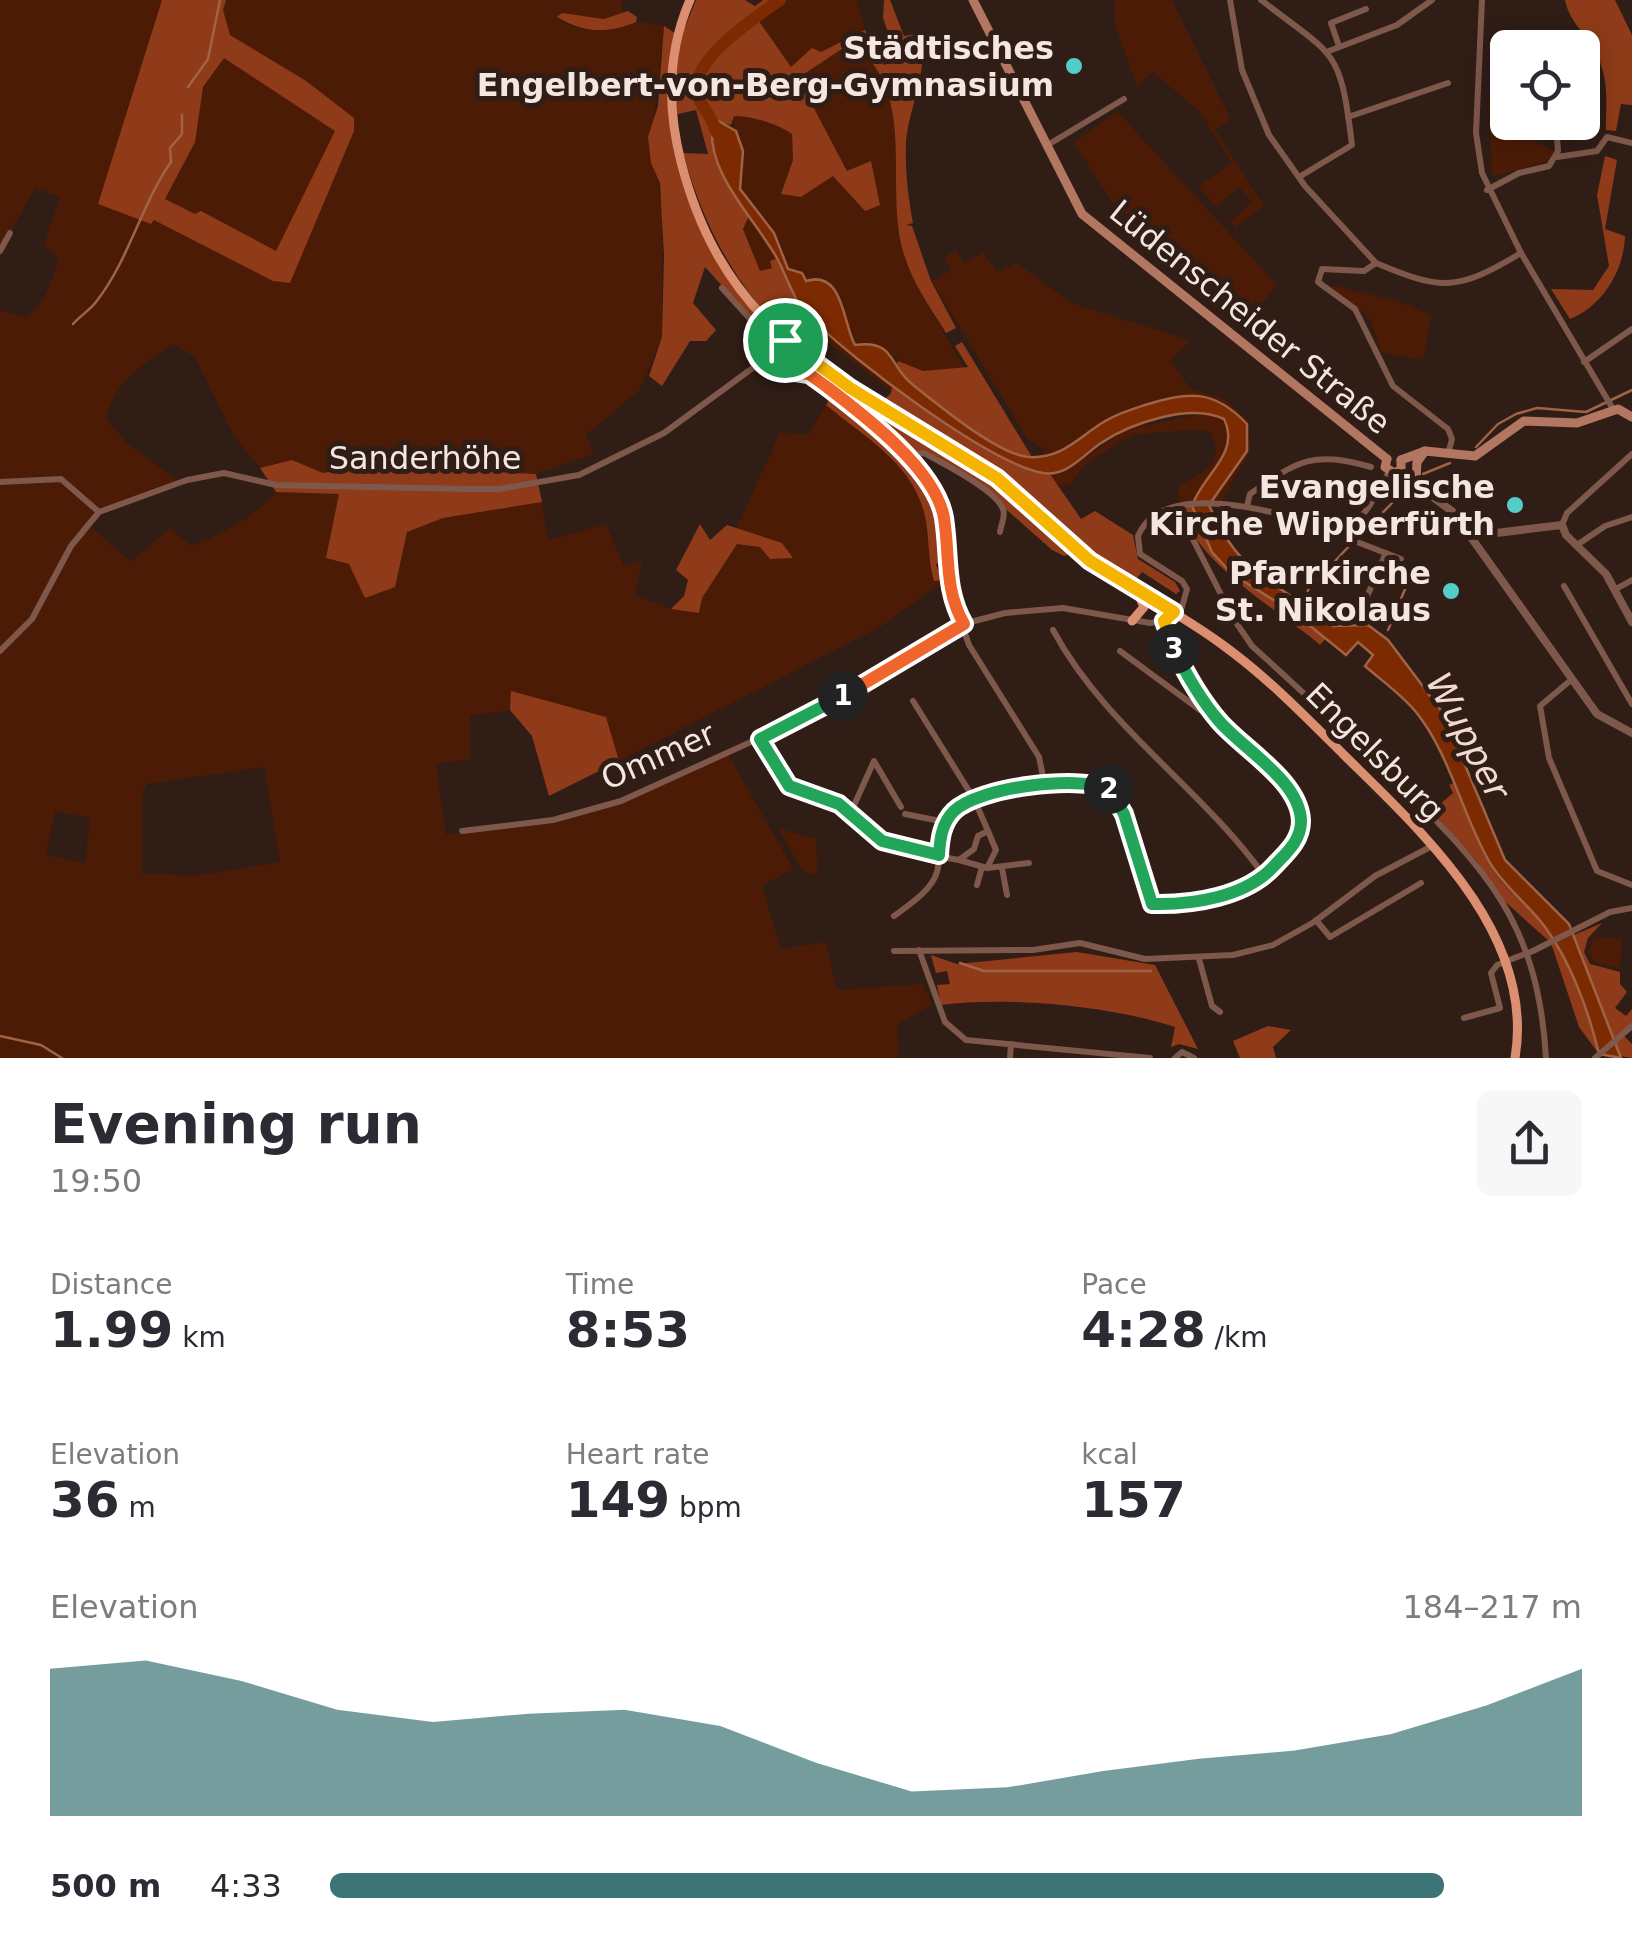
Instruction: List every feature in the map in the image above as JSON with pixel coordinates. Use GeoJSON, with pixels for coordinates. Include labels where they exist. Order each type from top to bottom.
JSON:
{"type":"FeatureCollection","features":[{"type":"Feature","properties":{"kind":"main road","name":"Engelsburg"},"geometry":{"type":"LineString","coordinates":[[690,0],[675,45],[670,86],[684,170],[723,266],[757,312],[785,340],[850,388],[1014,491],[1082,554],[1135,589],[1178,609],[1279,692],[1433,845],[1477,906],[1503,962],[1517,1023],[1515,1058]]}},
{"type":"Feature","properties":{"kind":"main road","name":"Lüdenscheider Straße"},"geometry":{"type":"LineString","coordinates":[[973,0],[1082,214],[1386,459]]}},
{"type":"Feature","properties":{"kind":"main road"},"geometry":{"type":"LineString","coordinates":[[1402,460],[1394,456],[1386,459],[1394,472],[1402,460],[1425,450],[1465,458],[1482,454],[1524,421],[1577,422],[1612,407],[1632,418]]}},
{"type":"Feature","properties":{"kind":"main road"},"geometry":{"type":"LineString","coordinates":[[1416,480],[1416,462],[1425,450]]}},
{"type":"Feature","properties":{"kind":"main road"},"geometry":{"type":"LineString","coordinates":[[1132,621],[1144,607],[1135,589]]}},
{"type":"Feature","properties":{"kind":"street"},"geometry":{"type":"LineString","coordinates":[[1230,0],[1242,70],[1254,104],[1300,177],[1376,264],[1422,282],[1448,285],[1489,272],[1521,253]]}},
{"type":"Feature","properties":{"kind":"street"},"geometry":{"type":"LineString","coordinates":[[1261,0],[1329,51],[1342,76],[1352,145],[1300,177]]}},
{"type":"Feature","properties":{"kind":"street"},"geometry":{"type":"LineString","coordinates":[[1329,51],[1397,25],[1432,0]]}},
{"type":"Feature","properties":{"kind":"street"},"geometry":{"type":"LineString","coordinates":[[1482,0],[1476,133],[1488,190],[1612,407]]}},
{"type":"Feature","properties":{"kind":"street"},"geometry":{"type":"LineString","coordinates":[[1339,46],[1330,23],[1366,9]]}},
{"type":"Feature","properties":{"kind":"street"},"geometry":{"type":"LineString","coordinates":[[1348,116],[1448,83]]}},
{"type":"Feature","properties":{"kind":"street"},"geometry":{"type":"LineString","coordinates":[[1045,146],[1124,99]]}},
{"type":"Feature","properties":{"kind":"street"},"geometry":{"type":"LineString","coordinates":[[1488,190],[1519,172],[1544,169],[1557,157],[1597,151],[1607,137],[1632,143]]}},
{"type":"Feature","properties":{"kind":"street"},"geometry":{"type":"LineString","coordinates":[[1556,140],[1557,157]]}},
{"type":"Feature","properties":{"kind":"street"},"geometry":{"type":"LineString","coordinates":[[0,250],[10,233]]}},
{"type":"Feature","properties":{"kind":"street"},"geometry":{"type":"LineString","coordinates":[[1376,264],[1364,270],[1322,268],[1318,282],[1355,309],[1392,386],[1448,429],[1452,438],[1448,454]]}},
{"type":"Feature","properties":{"kind":"street"},"geometry":{"type":"LineString","coordinates":[[722,288],[760,330],[759,346],[777,372],[805,373],[818,380],[928,479],[940,503],[947,578],[976,659],[1038,756],[1044,786]]}},
{"type":"Feature","properties":{"kind":"street"},"geometry":{"type":"LineString","coordinates":[[1584,362],[1632,330],[1632,319]]}},
{"type":"Feature","properties":{"kind":"street","name":"Sanderhöhe"},"geometry":{"type":"LineString","coordinates":[[98,512],[174,485],[224,473],[276,484],[499,489],[578,476],[664,433],[785,340]]}},
{"type":"Feature","properties":{"kind":"street"},"geometry":{"type":"LineString","coordinates":[[906,456],[924,453],[982,488],[1002,505],[1005,515],[1000,532]]}},
{"type":"Feature","properties":{"kind":"street"},"geometry":{"type":"LineString","coordinates":[[1562,525],[1567,512],[1632,454]]}},
{"type":"Feature","properties":{"kind":"street"},"geometry":{"type":"LineString","coordinates":[[1247,506],[1250,494],[1260,487],[1319,456],[1371,467]]}},
{"type":"Feature","properties":{"kind":"street"},"geometry":{"type":"LineString","coordinates":[[1339,528],[1361,518],[1394,472]]}},
{"type":"Feature","properties":{"kind":"street","name":"Lüdenscheider Straße"},"geometry":{"type":"LineString","coordinates":[[1394,472],[1416,480],[1443,502],[1475,538],[1597,714],[1632,733]]}},
{"type":"Feature","properties":{"kind":"street"},"geometry":{"type":"LineString","coordinates":[[0,482],[62,478],[98,512],[71,546],[32,619],[0,651]]}},
{"type":"Feature","properties":{"kind":"street"},"geometry":{"type":"LineString","coordinates":[[894,916],[936,875],[945,822],[958,806],[974,798],[1044,786],[1082,782],[1109,789],[1124,814],[1152,904],[1225,894],[1264,877],[1300,834],[1297,805],[1284,785],[1213,713],[1185,671],[1164,621],[1188,594],[1182,580],[1144,559],[1137,542],[1148,520],[1182,507],[1247,506],[1339,528],[1355,541],[1401,559]]}},
{"type":"Feature","properties":{"kind":"street"},"geometry":{"type":"LineString","coordinates":[[1182,507],[1252,646],[1448,829],[1501,898],[1530,968],[1546,1058]]}},
{"type":"Feature","properties":{"kind":"street"},"geometry":{"type":"LineString","coordinates":[[1577,545],[1605,526],[1632,517]]}},
{"type":"Feature","properties":{"kind":"street"},"geometry":{"type":"LineString","coordinates":[[1475,538],[1562,525]]}},
{"type":"Feature","properties":{"kind":"street"},"geometry":{"type":"LineString","coordinates":[[1562,525],[1616,589],[1632,622]]}},
{"type":"Feature","properties":{"kind":"street"},"geometry":{"type":"LineString","coordinates":[[1358,618],[1386,552]]}},
{"type":"Feature","properties":{"kind":"street"},"geometry":{"type":"LineString","coordinates":[[1616,589],[1632,580]]}},
{"type":"Feature","properties":{"kind":"street"},"geometry":{"type":"LineString","coordinates":[[1564,586],[1632,704]]}},
{"type":"Feature","properties":{"kind":"street","name":"Ommer"},"geometry":{"type":"LineString","coordinates":[[462,831],[588,813],[760,739],[837,700],[964,624],[1005,614],[1062,608],[1132,621],[1164,621]]}},
{"type":"Feature","properties":{"kind":"street"},"geometry":{"type":"LineString","coordinates":[[1053,630],[1092,690],[1241,843],[1264,877]]}},
{"type":"Feature","properties":{"kind":"street"},"geometry":{"type":"LineString","coordinates":[[1120,651],[1206,714],[1213,713]]}},
{"type":"Feature","properties":{"kind":"street"},"geometry":{"type":"LineString","coordinates":[[1571,680],[1540,706],[1549,758],[1597,872],[1632,885]]}},
{"type":"Feature","properties":{"kind":"street"},"geometry":{"type":"LineString","coordinates":[[912,701],[974,798],[996,850],[977,884]]}},
{"type":"Feature","properties":{"kind":"street"},"geometry":{"type":"LineString","coordinates":[[760,739],[785,782],[851,812],[882,841],[984,867],[1029,864]]}},
{"type":"Feature","properties":{"kind":"street"},"geometry":{"type":"LineString","coordinates":[[851,812],[874,761],[903,811],[945,822]]}},
{"type":"Feature","properties":{"kind":"street"},"geometry":{"type":"LineString","coordinates":[[959,860],[974,849],[978,836],[988,831]]}},
{"type":"Feature","properties":{"kind":"street"},"geometry":{"type":"LineString","coordinates":[[894,951],[1033,950],[1080,943],[1145,959],[1199,958],[1256,950],[1316,920],[1375,876],[1433,845]]}},
{"type":"Feature","properties":{"kind":"street"},"geometry":{"type":"LineString","coordinates":[[1002,868],[1006,895]]}},
{"type":"Feature","properties":{"kind":"street"},"geometry":{"type":"LineString","coordinates":[[1316,920],[1330,937],[1420,883]]}},
{"type":"Feature","properties":{"kind":"street"},"geometry":{"type":"LineString","coordinates":[[1503,962],[1632,908]]}},
{"type":"Feature","properties":{"kind":"street"},"geometry":{"type":"LineString","coordinates":[[918,950],[938,1007],[955,1034],[981,1045],[1011,1044],[1150,1058]]}},
{"type":"Feature","properties":{"kind":"street"},"geometry":{"type":"LineString","coordinates":[[1199,958],[1212,1006],[1220,1012]]}},
{"type":"Feature","properties":{"kind":"street","name":"Engelsburg"},"geometry":{"type":"LineString","coordinates":[[1464,1018],[1500,1008],[1491,973],[1503,962]]}},
{"type":"Feature","properties":{"kind":"street"},"geometry":{"type":"LineString","coordinates":[[1596,1056],[1632,1026]]}},
{"type":"Feature","properties":{"kind":"street"},"geometry":{"type":"LineString","coordinates":[[1010,1058],[1011,1044]]}},
{"type":"Feature","properties":{"kind":"street"},"geometry":{"type":"LineString","coordinates":[[1175,1058],[1182,1052],[1194,1058]]}},
{"type":"Feature","properties":{"kind":"shaded area"},"geometry":{"type":"Polygon","coordinates":[[[0,0],[621,0],[623,14],[604,19],[558,14],[566,23],[586,29],[640,22],[664,26],[651,145],[662,207],[662,337],[640,390],[586,435],[594,454],[536,474],[366,465],[322,473],[292,460],[260,468],[233,434],[195,357],[173,344],[123,384],[106,419],[127,443],[178,481],[106,508],[88,524],[131,562],[170,528],[191,545],[203,541],[258,510],[276,492],[340,494],[349,564],[395,587],[407,532],[443,518],[542,502],[548,540],[606,524],[624,566],[642,561],[635,595],[671,609],[699,613],[702,598],[737,544],[760,547],[782,543],[736,529],[780,432],[808,435],[826,405],[884,451],[908,478],[924,512],[934,581],[943,580],[944,586],[935,587],[882,626],[619,761],[605,717],[512,692],[510,710],[470,716],[470,759],[436,764],[446,835],[588,813],[727,752],[793,869],[762,886],[781,949],[826,942],[837,990],[923,984],[932,1004],[897,1025],[899,1058],[0,1058],[0,310],[25,317],[43,299],[59,259],[44,244],[60,197],[35,188],[0,251],[0,0]],[[264,767],[147,784],[142,794],[142,873],[194,876],[280,862],[264,767]],[[55,811],[46,855],[85,863],[90,818],[55,811]]]}},
{"type":"Feature","properties":{"kind":"shaded area"},"geometry":{"type":"Polygon","coordinates":[[[162,0],[226,0],[223,10],[230,35],[306,81],[354,118],[354,131],[290,283],[273,281],[154,220],[151,224],[98,204],[162,0]],[[224,58],[203,87],[195,142],[165,199],[195,214],[201,211],[276,251],[335,131],[224,58]]]}},
{"type":"Feature","properties":{"kind":"shaded area"},"geometry":{"type":"Polygon","coordinates":[[[696,0],[745,0],[755,6],[763,0],[780,0],[756,17],[791,67],[812,48],[821,52],[865,30],[884,65],[898,60],[883,18],[884,0],[890,0],[904,36],[918,34],[922,46],[921,73],[906,143],[913,223],[906,225],[912,226],[931,281],[956,328],[946,333],[906,262],[898,224],[892,112],[885,86],[872,63],[851,43],[798,78],[847,171],[871,161],[880,205],[865,211],[833,176],[801,197],[781,194],[793,160],[792,134],[749,117],[734,116],[731,125],[711,121],[724,178],[749,216],[743,229],[760,271],[772,268],[770,261],[777,258],[797,303],[814,321],[802,323],[791,340],[738,277],[701,206],[683,153],[708,154],[696,110],[669,116],[683,179],[706,235],[737,288],[776,338],[776,344],[764,353],[762,330],[705,267],[693,303],[716,330],[706,341],[690,341],[662,386],[649,376],[662,337],[664,256],[660,183],[651,163],[648,137],[658,106],[664,26],[681,37],[696,0]]]}},
{"type":"Feature","properties":{"kind":"shaded area"},"geometry":{"type":"Polygon","coordinates":[[[780,0],[857,0],[865,30],[791,68],[756,17],[780,0]]]}},
{"type":"Feature","properties":{"kind":"shaded area"},"geometry":{"type":"Polygon","coordinates":[[[1115,0],[1172,0],[1231,120],[1215,129],[1264,206],[1236,227],[1230,222],[1252,202],[1239,187],[1216,207],[1198,186],[1232,163],[1200,112],[1153,72],[1137,86],[1115,25],[1115,0]]]}},
{"type":"Feature","properties":{"kind":"shaded area"},"geometry":{"type":"Polygon","coordinates":[[[1565,0],[1615,0],[1632,35],[1632,105],[1621,104],[1616,131],[1606,130],[1600,30],[1581,30],[1565,0]]]}},
{"type":"Feature","properties":{"kind":"shaded area"},"geometry":{"type":"Polygon","coordinates":[[[628,11],[637,17],[636,22],[606,30],[586,29],[557,17],[562,13],[604,19],[628,11]]]}},
{"type":"Feature","properties":{"kind":"shaded area"},"geometry":{"type":"Polygon","coordinates":[[[851,43],[872,63],[885,86],[892,112],[898,225],[909,267],[935,318],[987,402],[1012,437],[1035,457],[1025,457],[888,352],[870,343],[855,346],[839,297],[831,285],[806,281],[788,269],[774,233],[740,189],[734,116],[764,121],[792,134],[793,160],[782,194],[801,196],[833,175],[864,211],[879,205],[871,162],[847,172],[798,78],[851,43]]]}},
{"type":"Feature","properties":{"kind":"shaded area"},"geometry":{"type":"Polygon","coordinates":[[[1117,111],[1277,285],[1252,316],[1113,204],[1074,143],[1117,111]]]}},
{"type":"Feature","properties":{"kind":"shaded area"},"geometry":{"type":"Polygon","coordinates":[[[713,118],[736,131],[743,151],[740,189],[774,233],[788,269],[802,273],[806,281],[819,279],[828,283],[840,301],[855,345],[868,344],[885,350],[912,384],[1000,447],[1028,457],[1048,455],[1119,414],[1174,397],[1212,399],[1247,424],[1247,451],[1209,505],[1221,529],[1233,548],[1261,576],[1333,626],[1368,625],[1388,640],[1443,713],[1505,860],[1569,924],[1621,1058],[1599,1054],[1563,956],[1545,927],[1490,863],[1428,729],[1404,699],[1365,666],[1373,655],[1358,642],[1346,655],[1293,612],[1232,574],[1212,552],[1192,506],[1224,454],[1228,432],[1224,419],[1195,413],[1144,422],[1101,443],[1060,472],[1043,473],[990,451],[888,383],[805,311],[768,243],[723,175],[712,138],[713,118]]]}},
{"type":"Feature","properties":{"kind":"shaded area"},"geometry":{"type":"Polygon","coordinates":[[[1491,140],[1533,140],[1554,151],[1547,162],[1492,176],[1491,140]]]}},
{"type":"Feature","properties":{"kind":"shaded area"},"geometry":{"type":"Polygon","coordinates":[[[1605,156],[1617,160],[1605,229],[1625,236],[1624,249],[1616,274],[1602,296],[1570,319],[1551,289],[1593,290],[1609,266],[1597,195],[1605,156]]]}},
{"type":"Feature","properties":{"kind":"shaded area"},"geometry":{"type":"Polygon","coordinates":[[[749,217],[777,258],[771,261],[773,267],[760,271],[743,229],[749,217]]]}},
{"type":"Feature","properties":{"kind":"shaded area"},"geometry":{"type":"Polygon","coordinates":[[[956,250],[964,263],[983,252],[997,272],[1017,263],[1071,303],[1190,340],[1171,361],[1190,388],[1226,400],[1248,421],[1250,451],[1220,504],[1209,505],[1247,451],[1247,424],[1172,396],[1115,415],[1073,447],[1038,456],[1046,450],[1028,440],[932,281],[951,270],[945,257],[956,250]]]}},
{"type":"Feature","properties":{"kind":"shaded area"},"geometry":{"type":"Polygon","coordinates":[[[1332,285],[1401,302],[1431,315],[1424,360],[1382,353],[1369,317],[1332,290],[1332,285]]]}},
{"type":"Feature","properties":{"kind":"shaded area"},"geometry":{"type":"Polygon","coordinates":[[[814,321],[901,388],[893,392],[802,323],[814,321]]]}},
{"type":"Feature","properties":{"kind":"shaded area"},"geometry":{"type":"Polygon","coordinates":[[[962,342],[1041,472],[1050,474],[1081,519],[1095,511],[1133,535],[1138,559],[1175,582],[1180,591],[1176,594],[1142,572],[1134,582],[1083,551],[1064,556],[1052,550],[982,488],[924,453],[902,448],[839,391],[875,409],[891,393],[895,373],[890,374],[866,352],[871,348],[896,366],[898,361],[923,371],[968,367],[955,346],[962,342]]]}},
{"type":"Feature","properties":{"kind":"shaded area"},"geometry":{"type":"Polygon","coordinates":[[[832,395],[926,482],[940,515],[942,559],[936,565],[943,580],[934,581],[924,512],[908,478],[884,451],[826,405],[832,395]]]}},
{"type":"Feature","properties":{"kind":"shaded area"},"geometry":{"type":"Polygon","coordinates":[[[1206,413],[1224,419],[1228,443],[1192,506],[1180,502],[1178,486],[1210,467],[1216,453],[1211,433],[1201,429],[1133,435],[1086,463],[1070,485],[1056,486],[1050,474],[1076,464],[1127,429],[1206,413]]]}},
{"type":"Feature","properties":{"kind":"shaded area"},"geometry":{"type":"Polygon","coordinates":[[[292,460],[323,473],[366,465],[536,474],[542,502],[443,518],[407,532],[395,587],[365,598],[349,564],[326,558],[339,494],[276,492],[260,468],[292,460]]]}},
{"type":"Feature","properties":{"kind":"shaded area"},"geometry":{"type":"Polygon","coordinates":[[[1192,506],[1212,552],[1232,574],[1324,634],[1326,638],[1320,645],[1239,583],[1201,546],[1189,526],[1184,507],[1192,506]]]}},
{"type":"Feature","properties":{"kind":"shaded area"},"geometry":{"type":"Polygon","coordinates":[[[700,524],[710,540],[727,525],[782,543],[793,558],[770,559],[760,547],[737,544],[702,598],[699,613],[671,609],[684,596],[688,580],[676,570],[700,524]]]}},
{"type":"Feature","properties":{"kind":"shaded area"},"geometry":{"type":"Polygon","coordinates":[[[1297,598],[1368,625],[1333,626],[1297,598]]]}},
{"type":"Feature","properties":{"kind":"shaded area"},"geometry":{"type":"Polygon","coordinates":[[[511,691],[606,717],[619,761],[549,796],[532,736],[510,710],[511,691]]]}},
{"type":"Feature","properties":{"kind":"shaded area"},"geometry":{"type":"Polygon","coordinates":[[[1456,782],[1474,833],[1493,870],[1539,920],[1563,955],[1599,1054],[1579,1027],[1551,943],[1501,898],[1476,860],[1432,811],[1453,793],[1449,785],[1456,782]]]}},
{"type":"Feature","properties":{"kind":"shaded area"},"geometry":{"type":"Polygon","coordinates":[[[778,828],[816,839],[818,872],[810,875],[802,870],[778,828]]]}},
{"type":"Feature","properties":{"kind":"shaded area"},"geometry":{"type":"Polygon","coordinates":[[[1602,923],[1588,938],[1584,952],[1590,964],[1620,972],[1620,984],[1627,992],[1615,1008],[1626,1016],[1632,1009],[1632,1026],[1624,1036],[1632,1044],[1632,1058],[1620,1056],[1574,935],[1602,923]]]}},
{"type":"Feature","properties":{"kind":"shaded area"},"geometry":{"type":"Polygon","coordinates":[[[1594,937],[1622,939],[1620,969],[1594,962],[1588,952],[1594,937]]]}},
{"type":"Feature","properties":{"kind":"shaded area"},"geometry":{"type":"Polygon","coordinates":[[[1077,952],[1155,965],[1198,1049],[1179,1044],[1171,1047],[1175,1027],[1121,1013],[1028,1002],[941,1005],[937,985],[950,984],[947,971],[936,973],[931,955],[957,964],[1077,952]]]}},
{"type":"Feature","properties":{"kind":"shaded area"},"geometry":{"type":"Polygon","coordinates":[[[1268,1026],[1291,1030],[1273,1047],[1276,1058],[1240,1058],[1233,1041],[1268,1026]]]}},
{"type":"Feature","properties":{"kind":"waterway"},"geometry":{"type":"LineString","coordinates":[[188,87],[208,59],[220,0]]}},
{"type":"Feature","properties":{"kind":"waterway","name":"Wupper"},"geometry":{"type":"LineString","coordinates":[[716,132],[698,96],[698,78],[728,39],[780,0]]}},
{"type":"Feature","properties":{"kind":"waterway"},"geometry":{"type":"LineString","coordinates":[[73,324],[96,302],[117,268],[171,162],[170,148],[182,134],[182,115]]}},
{"type":"Feature","properties":{"kind":"waterway"},"geometry":{"type":"LineString","coordinates":[[1476,447],[1498,424],[1516,414],[1537,408],[1586,412],[1632,390]]}},
{"type":"Feature","properties":{"kind":"waterway"},"geometry":{"type":"LineString","coordinates":[[1423,474],[1450,463]]}},
{"type":"Feature","properties":{"kind":"waterway"},"geometry":{"type":"LineString","coordinates":[[1358,538],[1395,500]]}},
{"type":"Feature","properties":{"kind":"waterway"},"geometry":{"type":"LineString","coordinates":[[1304,607],[1308,590],[1352,543]]}},
{"type":"Feature","properties":{"kind":"waterway"},"geometry":{"type":"LineString","coordinates":[[1388,630],[1413,570]]}},
{"type":"Feature","properties":{"kind":"waterway"},"geometry":{"type":"LineString","coordinates":[[960,963],[984,971],[1151,971]]}},
{"type":"Feature","properties":{"kind":"waterway"},"geometry":{"type":"LineString","coordinates":[[0,1036],[41,1045],[62,1058]]}},
{"type":"Feature","properties":{"kind":"place","name":"Städtisches Engelbert-von-Berg-Gymnasium"},"geometry":{"type":"Point","coordinates":[1074,66]}},
{"type":"Feature","properties":{"kind":"place","name":"Evangelische Kirche Wipperfürth"},"geometry":{"type":"Point","coordinates":[1515,505]}},
{"type":"Feature","properties":{"kind":"place","name":"Pfarrkirche St. Nikolaus"},"geometry":{"type":"Point","coordinates":[1451,591]}},
{"type":"Feature","properties":{"kind":"route"},"geometry":{"type":"LineString","coordinates":[[785,340],[850,388],[997,478],[1090,561],[1174,612],[1164,621],[1165,630],[1185,671],[1215,717],[1284,785],[1297,805],[1300,834],[1264,877],[1225,894],[1152,904],[1144,890],[1124,814],[1109,789],[1099,784],[1022,788],[974,798],[958,806],[945,822],[939,855],[882,841],[839,804],[785,782],[760,739],[837,700],[964,624],[949,588],[944,519],[931,484],[906,456],[827,387],[809,374],[777,372],[765,359],[785,340]]}}]}
